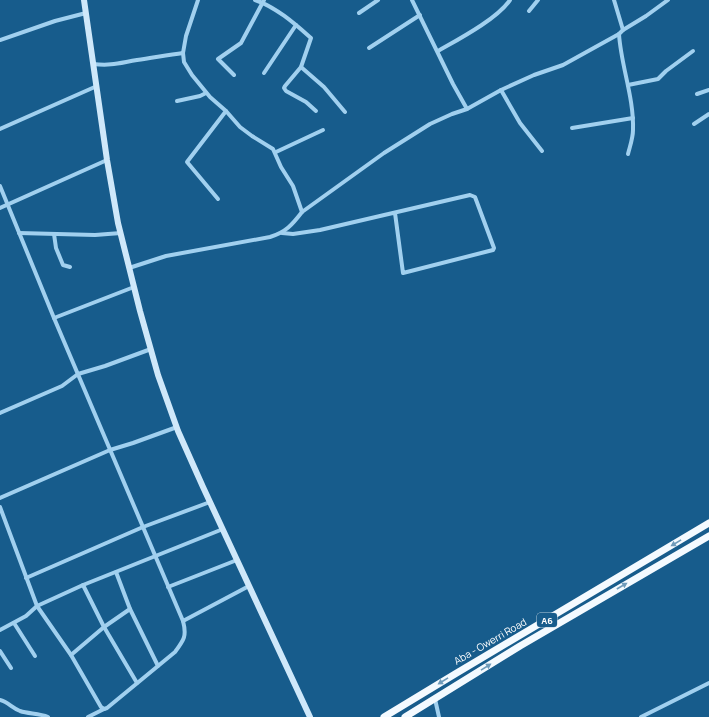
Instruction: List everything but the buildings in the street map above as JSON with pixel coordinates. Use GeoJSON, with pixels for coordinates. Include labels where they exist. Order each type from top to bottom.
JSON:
{"type":"FeatureCollection","features":[{"type":"Feature","properties":{"kind":"highway","name":"Aba - Owerri Road"},"geometry":{"type":"LineString","coordinates":[[384,717],[709,523]]}},
{"type":"Feature","properties":{"kind":"highway","name":"Aba - Owerri Road"},"geometry":{"type":"LineString","coordinates":[[406,717],[520,646],[709,536]]}},
{"type":"Feature","properties":{"kind":"highway"},"geometry":{"type":"LineString","coordinates":[[603,587],[606,595]]}},
{"type":"Feature","properties":{"kind":"main road"},"geometry":{"type":"LineString","coordinates":[[84,0],[108,160],[121,233],[158,375],[177,427],[210,502],[310,717]]}},
{"type":"Feature","properties":{"kind":"street"},"geometry":{"type":"LineString","coordinates":[[198,0],[186,36],[183,53],[184,62],[192,76],[206,93],[226,111],[240,127],[252,136],[274,148],[281,167],[294,186],[302,212]]}},
{"type":"Feature","properties":{"kind":"street"},"geometry":{"type":"LineString","coordinates":[[255,0],[263,1],[311,38],[300,68],[284,88],[286,91],[306,102],[316,111]]}},
{"type":"Feature","properties":{"kind":"street"},"geometry":{"type":"LineString","coordinates":[[359,13],[378,0]]}},
{"type":"Feature","properties":{"kind":"street"},"geometry":{"type":"LineString","coordinates":[[412,0],[453,84],[467,109]]}},
{"type":"Feature","properties":{"kind":"street"},"geometry":{"type":"LineString","coordinates":[[438,51],[466,35],[498,13],[510,0]]}},
{"type":"Feature","properties":{"kind":"street"},"geometry":{"type":"LineString","coordinates":[[529,11],[538,0]]}},
{"type":"Feature","properties":{"kind":"street"},"geometry":{"type":"LineString","coordinates":[[614,0],[623,30]]}},
{"type":"Feature","properties":{"kind":"street"},"geometry":{"type":"LineString","coordinates":[[282,234],[293,224],[302,212],[430,124],[467,109],[501,90],[534,75],[563,65],[620,34],[623,30],[668,0]]}},
{"type":"Feature","properties":{"kind":"street"},"geometry":{"type":"LineString","coordinates":[[234,75],[218,59],[241,43],[263,1]]}},
{"type":"Feature","properties":{"kind":"street"},"geometry":{"type":"LineString","coordinates":[[0,40],[55,21],[86,13]]}},
{"type":"Feature","properties":{"kind":"street"},"geometry":{"type":"LineString","coordinates":[[369,48],[420,15]]}},
{"type":"Feature","properties":{"kind":"street"},"geometry":{"type":"LineString","coordinates":[[264,73],[296,25]]}},
{"type":"Feature","properties":{"kind":"street"},"geometry":{"type":"LineString","coordinates":[[620,34],[620,51],[628,85],[633,118],[633,130],[628,154]]}},
{"type":"Feature","properties":{"kind":"street"},"geometry":{"type":"LineString","coordinates":[[628,85],[658,79],[666,71],[693,51]]}},
{"type":"Feature","properties":{"kind":"street"},"geometry":{"type":"LineString","coordinates":[[93,64],[108,66],[183,53]]}},
{"type":"Feature","properties":{"kind":"street"},"geometry":{"type":"LineString","coordinates":[[300,68],[324,87],[345,112]]}},
{"type":"Feature","properties":{"kind":"street"},"geometry":{"type":"LineString","coordinates":[[0,129],[97,86]]}},
{"type":"Feature","properties":{"kind":"street"},"geometry":{"type":"LineString","coordinates":[[501,90],[520,123],[542,151]]}},
{"type":"Feature","properties":{"kind":"street"},"geometry":{"type":"LineString","coordinates":[[697,94],[709,90]]}},
{"type":"Feature","properties":{"kind":"street"},"geometry":{"type":"LineString","coordinates":[[177,101],[200,96],[206,93]]}},
{"type":"Feature","properties":{"kind":"street"},"geometry":{"type":"LineString","coordinates":[[218,199],[187,162],[226,111]]}},
{"type":"Feature","properties":{"kind":"street"},"geometry":{"type":"LineString","coordinates":[[694,124],[709,114]]}},
{"type":"Feature","properties":{"kind":"street"},"geometry":{"type":"LineString","coordinates":[[572,128],[633,118]]}},
{"type":"Feature","properties":{"kind":"street"},"geometry":{"type":"LineString","coordinates":[[276,152],[323,130]]}},
{"type":"Feature","properties":{"kind":"street"},"geometry":{"type":"LineString","coordinates":[[0,208],[108,160]]}},
{"type":"Feature","properties":{"kind":"street"},"geometry":{"type":"LineString","coordinates":[[0,186],[186,631],[181,644],[175,652],[107,708],[88,717]]}},
{"type":"Feature","properties":{"kind":"street"},"geometry":{"type":"LineString","coordinates":[[129,268],[166,256],[282,234],[320,230],[470,195],[476,197],[494,250],[403,273],[395,213]]}},
{"type":"Feature","properties":{"kind":"street"},"geometry":{"type":"LineString","coordinates":[[19,233],[121,233]]}},
{"type":"Feature","properties":{"kind":"street"},"geometry":{"type":"LineString","coordinates":[[54,234],[58,254],[63,265],[70,267]]}},
{"type":"Feature","properties":{"kind":"street"},"geometry":{"type":"LineString","coordinates":[[54,318],[134,287]]}},
{"type":"Feature","properties":{"kind":"street"},"geometry":{"type":"LineString","coordinates":[[0,413],[62,386],[78,374],[151,349]]}},
{"type":"Feature","properties":{"kind":"street"},"geometry":{"type":"LineString","coordinates":[[0,498],[110,450],[177,427]]}},
{"type":"Feature","properties":{"kind":"street"},"geometry":{"type":"LineString","coordinates":[[26,578],[143,527],[210,502]]}},
{"type":"Feature","properties":{"kind":"street"},"geometry":{"type":"LineString","coordinates":[[0,507],[37,606],[71,656],[101,707],[104,709]]}},
{"type":"Feature","properties":{"kind":"street"},"geometry":{"type":"LineString","coordinates":[[0,630],[26,616],[37,606],[83,585],[223,528]]}},
{"type":"Feature","properties":{"kind":"street"},"geometry":{"type":"LineString","coordinates":[[168,587],[237,560]]}},
{"type":"Feature","properties":{"kind":"street"},"geometry":{"type":"LineString","coordinates":[[116,572],[130,609],[158,666]]}},
{"type":"Feature","properties":{"kind":"street"},"geometry":{"type":"LineString","coordinates":[[83,585],[104,627],[137,683]]}},
{"type":"Feature","properties":{"kind":"street"},"geometry":{"type":"LineString","coordinates":[[183,621],[249,586]]}},
{"type":"Feature","properties":{"kind":"street"},"geometry":{"type":"LineString","coordinates":[[71,656],[104,627],[130,609]]}},
{"type":"Feature","properties":{"kind":"street"},"geometry":{"type":"LineString","coordinates":[[14,623],[34,656]]}},
{"type":"Feature","properties":{"kind":"street"},"geometry":{"type":"LineString","coordinates":[[0,651],[11,668]]}},
{"type":"Feature","properties":{"kind":"street"},"geometry":{"type":"LineString","coordinates":[[641,717],[709,683]]}},
{"type":"Feature","properties":{"kind":"street"},"geometry":{"type":"LineString","coordinates":[[435,699],[439,717]]}},
{"type":"Feature","properties":{"kind":"street"},"geometry":{"type":"LineString","coordinates":[[0,700],[7,702],[22,712],[39,714],[48,717]]}}]}
